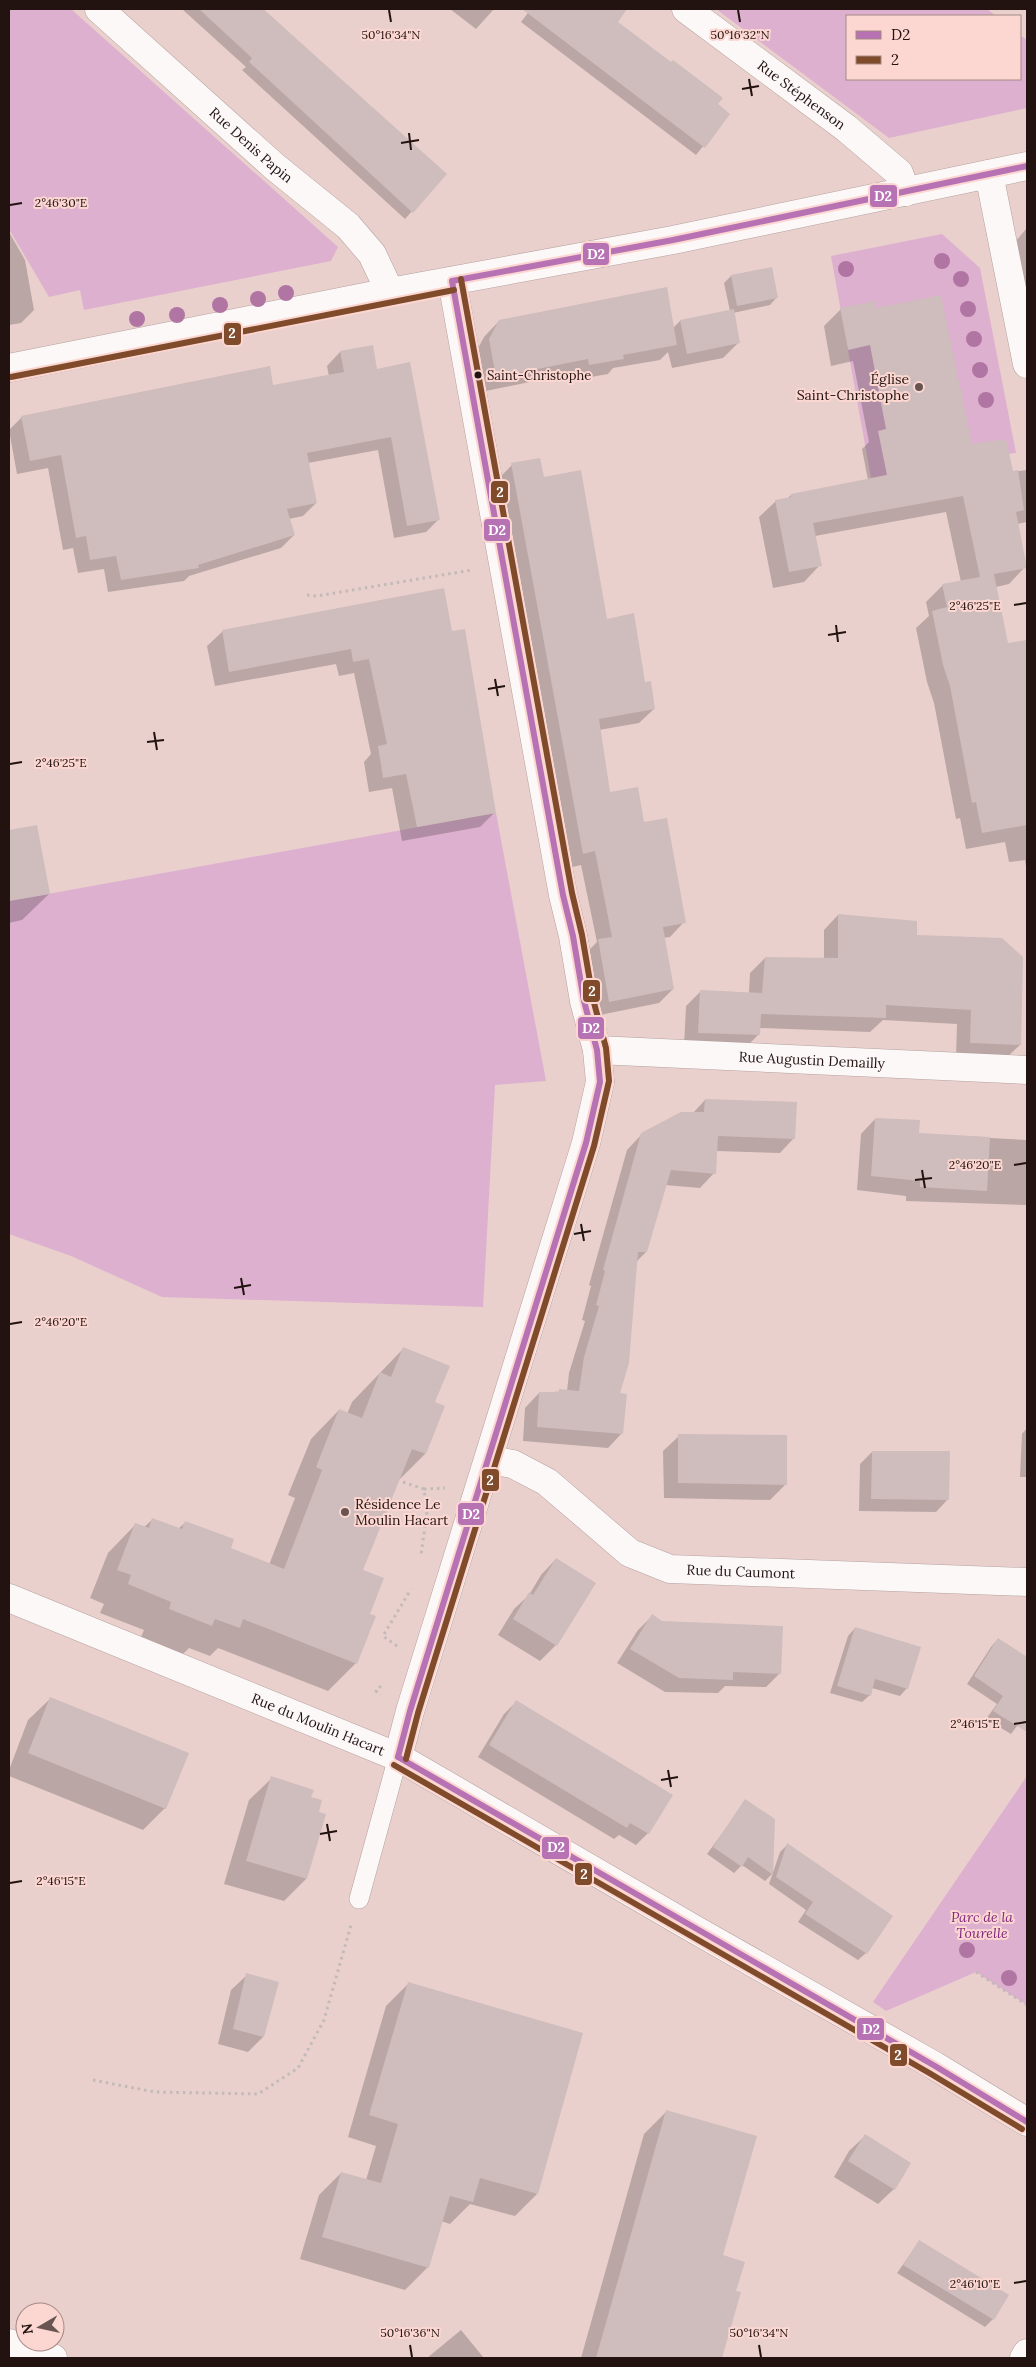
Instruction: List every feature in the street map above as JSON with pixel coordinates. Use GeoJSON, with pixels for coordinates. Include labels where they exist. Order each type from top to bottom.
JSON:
{"type":"FeatureCollection","features":[{"type":"Feature","properties":{"kind":"street","name":"Rue Denis Papin"},"geometry":{"type":"LineString","coordinates":[[99,9],[275,167],[348,226],[372,254],[390,292]]}},
{"type":"Feature","properties":{"kind":"street","name":"Rue Stéphenson"},"geometry":{"type":"LineString","coordinates":[[686,9],[853,133],[899,173],[906,192]]}},
{"type":"Feature","properties":{"kind":"street"},"geometry":{"type":"LineString","coordinates":[[9,368],[390,292],[672,240],[1027,166]]}},
{"type":"Feature","properties":{"kind":"street"},"geometry":{"type":"LineString","coordinates":[[990,174],[1027,364]]}},
{"type":"Feature","properties":{"kind":"street"},"geometry":{"type":"LineString","coordinates":[[398,1758],[410,1711],[586,1143],[600,1082],[597,1050],[584,1001],[561,886],[452,281]]}},
{"type":"Feature","properties":{"kind":"street","name":"Rue Augustin Demailly"},"geometry":{"type":"LineString","coordinates":[[597,1050],[1027,1070]]}},
{"type":"Feature","properties":{"kind":"street","name":"Rue du Caumont"},"geometry":{"type":"LineString","coordinates":[[489,1460],[512,1464],[548,1482],[630,1553],[670,1570],[1027,1582]]}},
{"type":"Feature","properties":{"kind":"street","name":"Rue du Moulin Hacart"},"geometry":{"type":"LineString","coordinates":[[9,1598],[398,1758],[935,2066],[1027,2122]]}},
{"type":"Feature","properties":{"kind":"street"},"geometry":{"type":"LineString","coordinates":[[9,2343],[53,2358]]}},
{"type":"Feature","properties":{"kind":"street"},"geometry":{"type":"LineString","coordinates":[[1024,2358],[1027,2353]]}},
{"type":"Feature","properties":{"kind":"lane"},"geometry":{"type":"LineString","coordinates":[[359,1899],[398,1758]]}},
{"type":"Feature","properties":{"kind":"path"},"geometry":{"type":"LineString","coordinates":[[307,595],[317,596],[459,572]]}},
{"type":"Feature","properties":{"kind":"path"},"geometry":{"type":"LineString","coordinates":[[403,1482],[424,1489],[435,1489]]}},
{"type":"Feature","properties":{"kind":"path"},"geometry":{"type":"LineString","coordinates":[[421,1556],[427,1512],[424,1489]]}},
{"type":"Feature","properties":{"kind":"path"},"geometry":{"type":"LineString","coordinates":[[383,1636],[414,1581]]}},
{"type":"Feature","properties":{"kind":"path"},"geometry":{"type":"LineString","coordinates":[[93,2080],[155,2092],[258,2094],[298,2068],[324,2020],[340,1957],[359,1899]]}},
{"type":"Feature","properties":{"kind":"path"},"geometry":{"type":"LineString","coordinates":[[976,1972],[1027,2005]]}},
{"type":"Feature","properties":{"kind":"green space"},"geometry":{"type":"Polygon","coordinates":[[[9,9],[71,9],[338,247],[331,261],[84,310],[80,290],[49,297],[9,229],[9,9]]]}},
{"type":"Feature","properties":{"kind":"green space"},"geometry":{"type":"Polygon","coordinates":[[[716,9],[987,9],[995,15],[846,15],[846,80],[1021,80],[1021,36],[1027,40],[1027,108],[889,138],[716,9]]]}},
{"type":"Feature","properties":{"kind":"green space"},"geometry":{"type":"Polygon","coordinates":[[[942,234],[980,268],[1016,453],[959,460],[871,478],[831,256],[942,234]]]}},
{"type":"Feature","properties":{"kind":"green space"},"geometry":{"type":"Polygon","coordinates":[[[496,813],[546,1081],[495,1085],[483,1307],[162,1297],[71,1256],[9,1234],[9,901],[496,813]]]}},
{"type":"Feature","properties":{"kind":"green space","name":"Parc de la Tourelle"},"geometry":{"type":"Polygon","coordinates":[[[1027,1776],[1027,2005],[976,1972],[886,2011],[873,2002],[1027,1776]]]}},
{"type":"Feature","properties":{"kind":"building"},"geometry":{"type":"Polygon","coordinates":[[[199,9],[263,9],[447,174],[413,213],[249,62],[252,58],[199,9]]]}},
{"type":"Feature","properties":{"kind":"building"},"geometry":{"type":"Polygon","coordinates":[[[522,9],[627,9],[618,22],[723,98],[718,104],[730,114],[705,148],[522,9]]]}},
{"type":"Feature","properties":{"kind":"building"},"geometry":{"type":"Polygon","coordinates":[[[772,267],[778,298],[737,306],[731,275],[772,267]]]}},
{"type":"Feature","properties":{"kind":"building"},"geometry":{"type":"Polygon","coordinates":[[[667,287],[677,345],[623,355],[624,359],[589,365],[588,359],[496,377],[489,339],[499,320],[667,287]]]}},
{"type":"Feature","properties":{"kind":"building"},"geometry":{"type":"Polygon","coordinates":[[[941,295],[972,444],[1006,439],[1013,471],[1018,470],[1024,510],[1016,512],[1027,568],[994,574],[1008,643],[1027,640],[1027,825],[982,833],[976,802],[972,803],[950,686],[943,665],[932,611],[947,607],[942,584],[980,577],[963,496],[813,523],[822,566],[789,572],[775,500],[791,497],[791,494],[887,475],[878,431],[886,429],[870,345],[848,350],[840,308],[875,301],[876,308],[941,295]]]}},
{"type":"Feature","properties":{"kind":"building"},"geometry":{"type":"Polygon","coordinates":[[[734,309],[740,343],[687,354],[680,320],[734,309]]]}},
{"type":"Feature","properties":{"kind":"building"},"geometry":{"type":"Polygon","coordinates":[[[373,345],[377,369],[410,362],[440,520],[407,526],[391,437],[307,453],[317,503],[287,509],[295,535],[198,565],[199,568],[121,580],[116,556],[90,560],[86,536],[76,538],[61,455],[30,461],[21,416],[270,366],[273,385],[344,372],[340,351],[373,345]]]}},
{"type":"Feature","properties":{"kind":"building"},"geometry":{"type":"Polygon","coordinates":[[[540,458],[544,477],[581,470],[607,619],[634,613],[645,682],[651,681],[655,709],[599,719],[610,792],[638,787],[644,822],[667,818],[686,923],[663,927],[674,989],[609,1002],[598,939],[612,937],[595,851],[583,854],[511,463],[540,458]]]}},
{"type":"Feature","properties":{"kind":"building"},"geometry":{"type":"Polygon","coordinates":[[[444,588],[452,631],[465,629],[496,813],[417,827],[406,774],[383,778],[378,746],[387,744],[369,659],[353,662],[351,649],[229,672],[222,630],[444,588]]]}},
{"type":"Feature","properties":{"kind":"building"},"geometry":{"type":"Polygon","coordinates":[[[37,825],[50,894],[9,901],[9,830],[37,825]]]}},
{"type":"Feature","properties":{"kind":"building"},"geometry":{"type":"Polygon","coordinates":[[[838,914],[917,921],[917,935],[1002,938],[1023,957],[1021,1045],[970,1043],[971,1010],[886,1005],[886,1018],[761,1014],[760,1035],[698,1033],[700,990],[762,993],[765,957],[838,958],[838,914]]]}},
{"type":"Feature","properties":{"kind":"building"},"geometry":{"type":"Polygon","coordinates":[[[705,1099],[797,1102],[795,1139],[718,1136],[716,1174],[671,1170],[647,1252],[638,1252],[629,1363],[620,1393],[627,1394],[623,1434],[537,1427],[539,1392],[559,1392],[559,1389],[579,1391],[584,1357],[599,1306],[596,1305],[605,1271],[603,1270],[641,1133],[681,1112],[704,1112],[705,1099]]]}},
{"type":"Feature","properties":{"kind":"building"},"geometry":{"type":"Polygon","coordinates":[[[875,1118],[920,1120],[919,1133],[990,1137],[987,1191],[920,1187],[920,1181],[871,1176],[875,1118]]]}},
{"type":"Feature","properties":{"kind":"building","name":"Résidence Le Moulin Hacart"},"geometry":{"type":"Polygon","coordinates":[[[403,1347],[450,1366],[435,1402],[445,1406],[426,1454],[412,1449],[363,1570],[384,1578],[370,1614],[376,1616],[357,1664],[243,1619],[240,1628],[215,1619],[212,1626],[169,1609],[171,1602],[128,1584],[131,1575],[117,1570],[135,1523],[149,1528],[152,1518],[182,1529],[185,1521],[234,1539],[231,1548],[284,1569],[322,1470],[316,1467],[339,1409],[362,1418],[380,1372],[391,1377],[403,1347]]]}},
{"type":"Feature","properties":{"kind":"building"},"geometry":{"type":"Polygon","coordinates":[[[678,1434],[787,1435],[787,1485],[678,1483],[678,1434]]]}},
{"type":"Feature","properties":{"kind":"building"},"geometry":{"type":"Polygon","coordinates":[[[872,1451],[950,1451],[949,1500],[871,1499],[872,1451]]]}},
{"type":"Feature","properties":{"kind":"building"},"geometry":{"type":"Polygon","coordinates":[[[556,1558],[596,1583],[557,1646],[513,1619],[529,1592],[533,1595],[556,1558]]]}},
{"type":"Feature","properties":{"kind":"building"},"geometry":{"type":"Polygon","coordinates":[[[652,1614],[662,1621],[783,1626],[781,1674],[733,1672],[733,1680],[679,1678],[630,1649],[652,1614]]]}},
{"type":"Feature","properties":{"kind":"building"},"geometry":{"type":"Polygon","coordinates":[[[855,1627],[921,1647],[908,1689],[875,1679],[871,1696],[837,1686],[855,1627]]]}},
{"type":"Feature","properties":{"kind":"building"},"geometry":{"type":"Polygon","coordinates":[[[998,1638],[1027,1657],[1027,1732],[993,1711],[1003,1696],[974,1676],[998,1638]]]}},
{"type":"Feature","properties":{"kind":"building"},"geometry":{"type":"Polygon","coordinates":[[[50,1697],[189,1753],[166,1809],[28,1753],[50,1697]]]}},
{"type":"Feature","properties":{"kind":"building"},"geometry":{"type":"Polygon","coordinates":[[[516,1700],[673,1795],[649,1834],[630,1823],[627,1828],[489,1745],[516,1700]]]}},
{"type":"Feature","properties":{"kind":"building"},"geometry":{"type":"Polygon","coordinates":[[[271,1776],[314,1790],[311,1797],[322,1800],[319,1812],[326,1814],[307,1879],[246,1861],[271,1776]]]}},
{"type":"Feature","properties":{"kind":"building"},"geometry":{"type":"Polygon","coordinates":[[[745,1799],[775,1819],[773,1875],[748,1857],[742,1867],[713,1847],[745,1799]]]}},
{"type":"Feature","properties":{"kind":"building"},"geometry":{"type":"Polygon","coordinates":[[[787,1843],[893,1916],[867,1954],[805,1914],[813,1902],[776,1877],[787,1843]]]}},
{"type":"Feature","properties":{"kind":"building"},"geometry":{"type":"Polygon","coordinates":[[[246,1973],[279,1982],[264,2037],[233,2029],[246,1973]]]}},
{"type":"Feature","properties":{"kind":"building"},"geometry":{"type":"Polygon","coordinates":[[[408,1982],[583,2033],[538,2194],[480,2178],[473,2202],[450,2196],[429,2268],[322,2237],[341,2172],[381,2183],[398,2124],[369,2115],[408,1982]]]}},
{"type":"Feature","properties":{"kind":"building"},"geometry":{"type":"Polygon","coordinates":[[[666,2110],[757,2136],[723,2255],[745,2262],[736,2291],[741,2292],[722,2358],[596,2358],[666,2110]]]}},
{"type":"Feature","properties":{"kind":"building"},"geometry":{"type":"Polygon","coordinates":[[[865,2134],[911,2163],[895,2190],[848,2161],[865,2134]]]}},
{"type":"Feature","properties":{"kind":"building"},"geometry":{"type":"Polygon","coordinates":[[[919,2240],[1009,2295],[994,2320],[903,2265],[919,2240]]]}},
{"type":"Feature","properties":{"kind":"transit line","name":"D2"},"geometry":{"type":"LineString","coordinates":[[452,281],[673,240],[1027,166]]}},
{"type":"Feature","properties":{"kind":"transit line","name":"2"},"geometry":{"type":"LineString","coordinates":[[406,1759],[418,1713],[594,1146],[609,1081],[606,1048],[593,999],[582,935],[572,893],[461,279]]}},
{"type":"Feature","properties":{"kind":"transit line","name":"D2"},"geometry":{"type":"LineString","coordinates":[[398,1757],[410,1711],[586,1143],[600,1082],[597,1050],[584,1001],[573,936],[563,895],[452,281]]}},
{"type":"Feature","properties":{"kind":"transit line","name":"2"},"geometry":{"type":"LineString","coordinates":[[11,377],[454,290]]}},
{"type":"Feature","properties":{"kind":"transit line","name":"D2"},"geometry":{"type":"LineString","coordinates":[[398,1757],[935,2066],[1027,2122]]}},
{"type":"Feature","properties":{"kind":"transit line","name":"2"},"geometry":{"type":"LineString","coordinates":[[394,1765],[931,2074],[1022,2129]]}},
{"type":"Feature","properties":{"kind":"place","name":"Saint-Christophe"},"geometry":{"type":"Point","coordinates":[478,375]}},
{"type":"Feature","properties":{"kind":"place","name":"Église Saint-Christophe"},"geometry":{"type":"Point","coordinates":[919,387]}},
{"type":"Feature","properties":{"kind":"place","name":"Résidence Le Moulin Hacart"},"geometry":{"type":"Point","coordinates":[345,1512]}}]}
